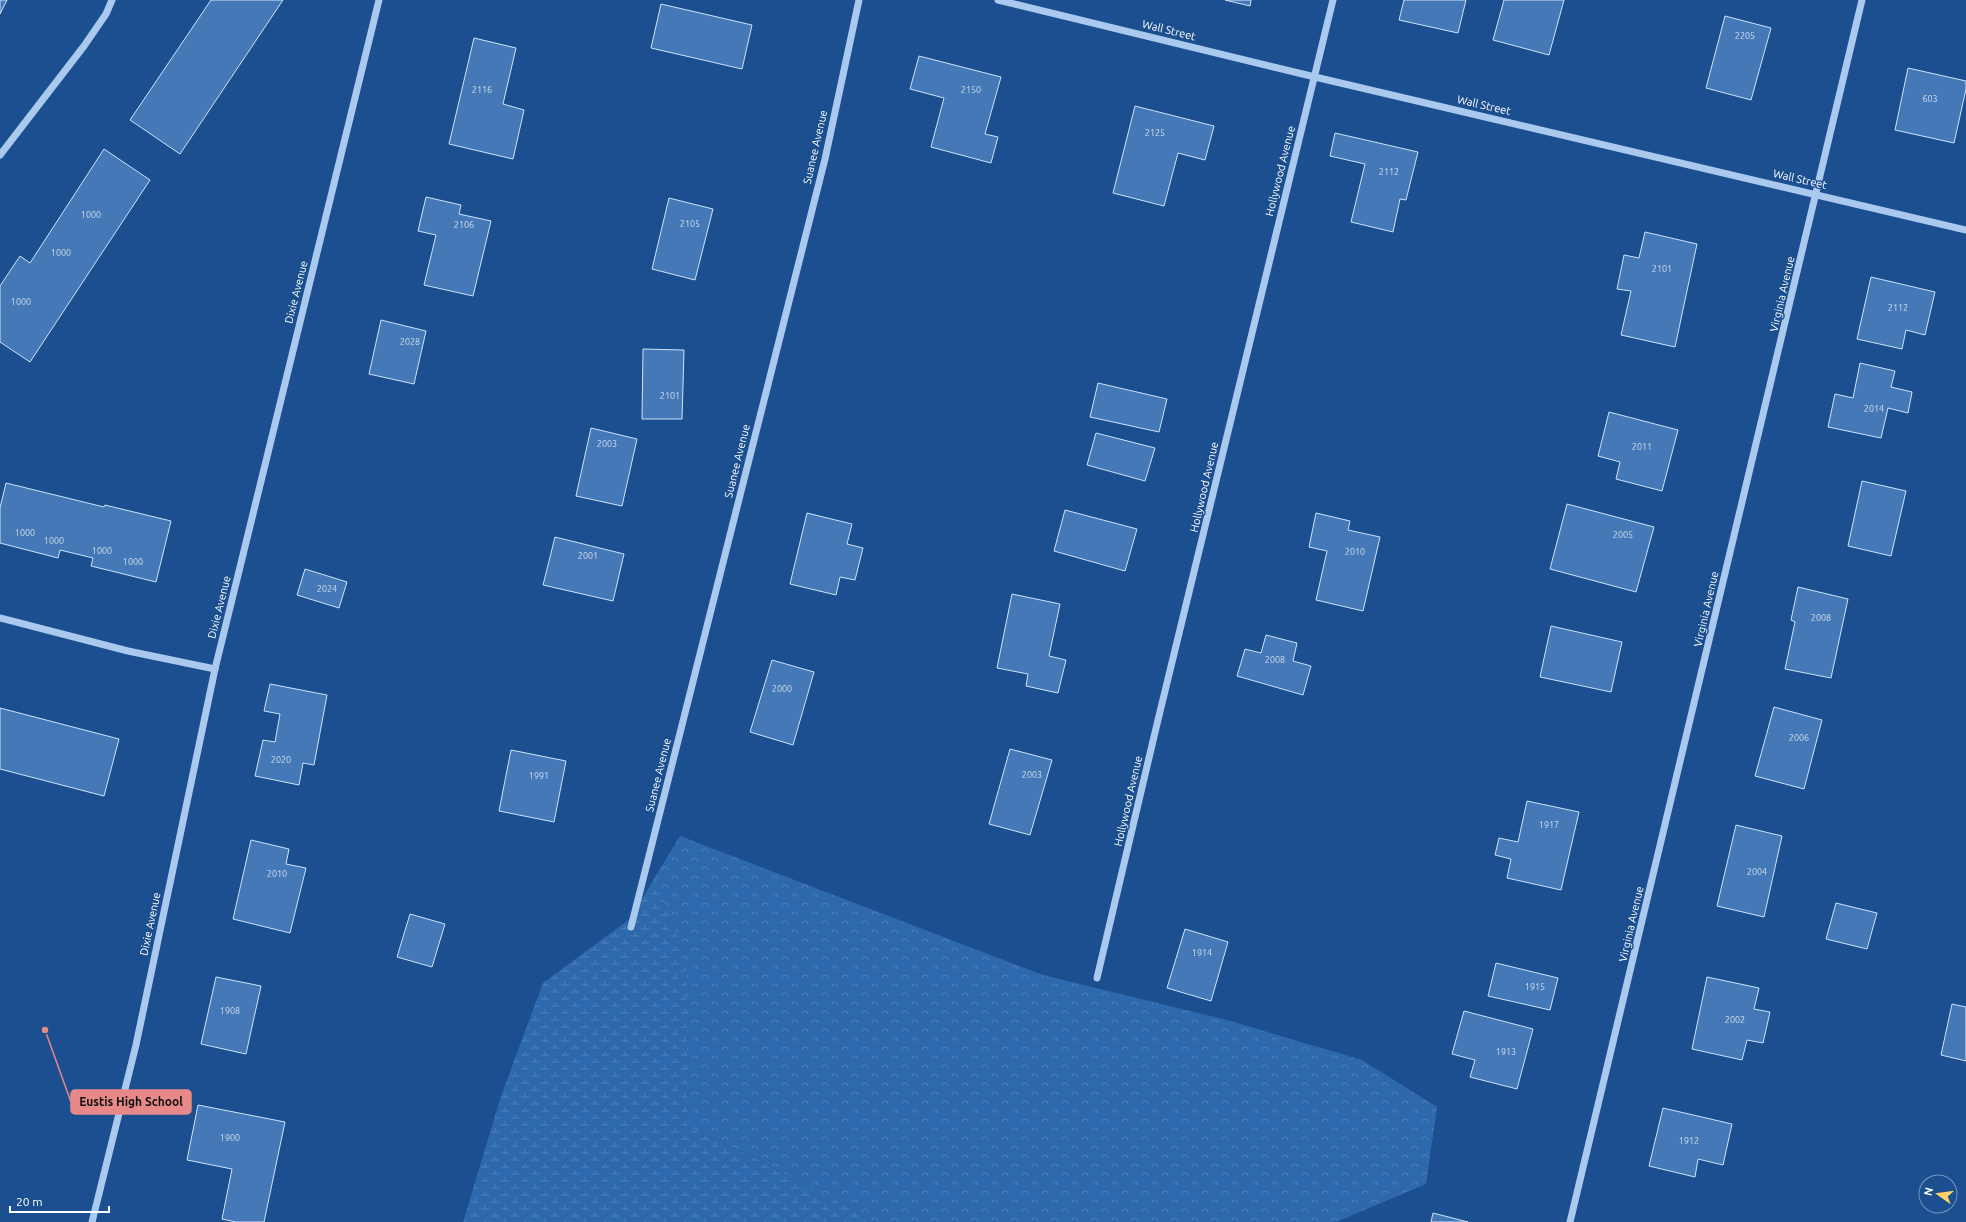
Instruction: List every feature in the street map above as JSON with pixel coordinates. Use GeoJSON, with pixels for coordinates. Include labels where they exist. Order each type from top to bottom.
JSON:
{"type":"FeatureCollection","features":[{"type":"Feature","properties":{"kind":"street"},"geometry":{"type":"LineString","coordinates":[[0,155],[84,46],[106,14],[112,0]]}},
{"type":"Feature","properties":{"kind":"street","name":"Dixie Avenue"},"geometry":{"type":"LineString","coordinates":[[92,1222],[136,1045],[215,669],[379,0]]}},
{"type":"Feature","properties":{"kind":"street","name":"Suanee Avenue"},"geometry":{"type":"LineString","coordinates":[[631,927],[823,167],[859,0]]}},
{"type":"Feature","properties":{"kind":"street","name":"Wall Street"},"geometry":{"type":"LineString","coordinates":[[998,0],[1315,77],[1966,230]]}},
{"type":"Feature","properties":{"kind":"street","name":"Hollywood Avenue"},"geometry":{"type":"LineString","coordinates":[[1098,978],[1157,724],[1212,503],[1333,0]]}},
{"type":"Feature","properties":{"kind":"street","name":"Virginia Avenue"},"geometry":{"type":"LineString","coordinates":[[1570,1222],[1817,194],[1862,0]]}},
{"type":"Feature","properties":{"kind":"street"},"geometry":{"type":"LineString","coordinates":[[0,618],[128,651],[215,669]]}},
{"type":"Feature","properties":{"kind":"green space"},"geometry":{"type":"Polygon","coordinates":[[[680,836],[1043,975],[1227,1020],[1362,1060],[1437,1107],[1426,1184],[1336,1222],[869,1222],[855,1211],[753,1157],[688,1127],[686,1076],[655,877],[680,836]]]}},
{"type":"Feature","properties":{"kind":"green space"},"geometry":{"type":"Polygon","coordinates":[[[655,877],[686,960],[688,1127],[753,1157],[855,1211],[869,1222],[463,1222],[501,1096],[543,983],[631,918],[655,877]]]}},
{"type":"Feature","properties":{"kind":"building"},"geometry":{"type":"Polygon","coordinates":[[[0,0],[7,0],[0,14],[0,0]]]}},
{"type":"Feature","properties":{"kind":"building"},"geometry":{"type":"Polygon","coordinates":[[[211,0],[283,0],[180,154],[130,120],[211,0]]]}},
{"type":"Feature","properties":{"kind":"building"},"geometry":{"type":"Polygon","coordinates":[[[1225,0],[1251,0],[1250,6],[1225,0]]]}},
{"type":"Feature","properties":{"kind":"building"},"geometry":{"type":"Polygon","coordinates":[[[1404,0],[1466,0],[1458,33],[1399,20],[1404,0]]]}},
{"type":"Feature","properties":{"kind":"building"},"geometry":{"type":"Polygon","coordinates":[[[1504,0],[1564,0],[1549,55],[1493,40],[1504,0]]]}},
{"type":"Feature","properties":{"kind":"building"},"geometry":{"type":"Polygon","coordinates":[[[661,4],[752,25],[742,69],[651,48],[661,4]]]}},
{"type":"Feature","properties":{"kind":"building"},"geometry":{"type":"Polygon","coordinates":[[[1725,16],[1771,28],[1751,100],[1706,88],[1725,16]]]}},
{"type":"Feature","properties":{"kind":"building"},"geometry":{"type":"Polygon","coordinates":[[[474,38],[516,48],[503,104],[524,110],[513,159],[449,144],[474,38]]]}},
{"type":"Feature","properties":{"kind":"building"},"geometry":{"type":"Polygon","coordinates":[[[919,56],[1001,77],[985,134],[998,137],[991,163],[931,147],[944,98],[910,89],[919,56]]]}},
{"type":"Feature","properties":{"kind":"building"},"geometry":{"type":"Polygon","coordinates":[[[1908,68],[1966,81],[1966,89],[1954,143],[1895,130],[1908,68]]]}},
{"type":"Feature","properties":{"kind":"building"},"geometry":{"type":"Polygon","coordinates":[[[1135,106],[1214,126],[1205,160],[1178,153],[1164,206],[1113,193],[1135,106]]]}},
{"type":"Feature","properties":{"kind":"building"},"geometry":{"type":"Polygon","coordinates":[[[1335,133],[1418,152],[1406,200],[1400,199],[1393,232],[1351,222],[1365,164],[1330,156],[1335,133]]]}},
{"type":"Feature","properties":{"kind":"building"},"geometry":{"type":"Polygon","coordinates":[[[104,149],[150,180],[30,362],[0,342],[0,286],[20,256],[30,263],[104,149]]]}},
{"type":"Feature","properties":{"kind":"building"},"geometry":{"type":"Polygon","coordinates":[[[426,197],[461,205],[459,214],[491,221],[473,296],[424,285],[436,235],[418,231],[426,197]]]}},
{"type":"Feature","properties":{"kind":"building"},"geometry":{"type":"Polygon","coordinates":[[[669,198],[713,209],[695,280],[652,269],[669,198]]]}},
{"type":"Feature","properties":{"kind":"building"},"geometry":{"type":"Polygon","coordinates":[[[1645,232],[1697,244],[1675,347],[1621,335],[1631,291],[1617,289],[1624,255],[1639,258],[1645,232]]]}},
{"type":"Feature","properties":{"kind":"building"},"geometry":{"type":"Polygon","coordinates":[[[1871,277],[1935,292],[1925,335],[1906,330],[1902,349],[1857,339],[1871,277]]]}},
{"type":"Feature","properties":{"kind":"building"},"geometry":{"type":"Polygon","coordinates":[[[381,320],[426,331],[414,384],[369,374],[381,320]]]}},
{"type":"Feature","properties":{"kind":"building"},"geometry":{"type":"Polygon","coordinates":[[[643,349],[684,350],[682,419],[642,419],[643,349]]]}},
{"type":"Feature","properties":{"kind":"building"},"geometry":{"type":"Polygon","coordinates":[[[1860,363],[1895,371],[1891,387],[1912,392],[1908,413],[1888,408],[1881,438],[1828,427],[1835,394],[1853,398],[1860,363]]]}},
{"type":"Feature","properties":{"kind":"building"},"geometry":{"type":"Polygon","coordinates":[[[1098,383],[1167,399],[1159,432],[1090,417],[1098,383]]]}},
{"type":"Feature","properties":{"kind":"building"},"geometry":{"type":"Polygon","coordinates":[[[1609,412],[1678,430],[1662,491],[1616,479],[1620,462],[1598,456],[1609,412]]]}},
{"type":"Feature","properties":{"kind":"building"},"geometry":{"type":"Polygon","coordinates":[[[591,428],[637,439],[622,506],[576,496],[591,428]]]}},
{"type":"Feature","properties":{"kind":"building"},"geometry":{"type":"Polygon","coordinates":[[[1096,433],[1155,448],[1145,481],[1087,465],[1096,433]]]}},
{"type":"Feature","properties":{"kind":"building"},"geometry":{"type":"Polygon","coordinates":[[[1862,481],[1906,491],[1891,556],[1848,546],[1862,481]]]}},
{"type":"Feature","properties":{"kind":"building"},"geometry":{"type":"Polygon","coordinates":[[[6,483],[104,507],[105,505],[171,521],[156,582],[91,566],[93,558],[60,550],[58,558],[0,543],[0,508],[6,483]]]}},
{"type":"Feature","properties":{"kind":"building"},"geometry":{"type":"Polygon","coordinates":[[[1567,504],[1654,527],[1636,592],[1550,569],[1567,504]]]}},
{"type":"Feature","properties":{"kind":"building"},"geometry":{"type":"Polygon","coordinates":[[[1065,510],[1137,529],[1125,571],[1054,551],[1065,510]]]}},
{"type":"Feature","properties":{"kind":"building"},"geometry":{"type":"Polygon","coordinates":[[[807,513],[852,524],[847,544],[863,548],[855,580],[840,577],[836,595],[790,584],[807,513]]]}},
{"type":"Feature","properties":{"kind":"building"},"geometry":{"type":"Polygon","coordinates":[[[1316,513],[1350,521],[1348,530],[1380,537],[1363,611],[1316,600],[1327,551],[1309,547],[1316,513]]]}},
{"type":"Feature","properties":{"kind":"building"},"geometry":{"type":"Polygon","coordinates":[[[555,537],[624,554],[613,601],[543,585],[555,537]]]}},
{"type":"Feature","properties":{"kind":"building"},"geometry":{"type":"Polygon","coordinates":[[[305,569],[347,582],[339,608],[297,595],[305,569]]]}},
{"type":"Feature","properties":{"kind":"building"},"geometry":{"type":"Polygon","coordinates":[[[1798,587],[1848,599],[1831,678],[1785,669],[1795,622],[1791,620],[1798,587]]]}},
{"type":"Feature","properties":{"kind":"building"},"geometry":{"type":"Polygon","coordinates":[[[1012,594],[1060,604],[1049,656],[1066,660],[1058,693],[1026,686],[1028,674],[997,668],[1012,594]]]}},
{"type":"Feature","properties":{"kind":"building"},"geometry":{"type":"Polygon","coordinates":[[[1551,626],[1622,642],[1611,692],[1540,677],[1551,626]]]}},
{"type":"Feature","properties":{"kind":"building"},"geometry":{"type":"Polygon","coordinates":[[[1266,635],[1297,643],[1293,661],[1311,666],[1303,695],[1237,676],[1245,649],[1261,653],[1266,635]]]}},
{"type":"Feature","properties":{"kind":"building"},"geometry":{"type":"Polygon","coordinates":[[[772,660],[814,672],[793,745],[750,732],[772,660]]]}},
{"type":"Feature","properties":{"kind":"building"},"geometry":{"type":"Polygon","coordinates":[[[270,684],[327,695],[314,765],[303,763],[299,785],[255,776],[263,740],[275,742],[280,714],[264,711],[270,684]]]}},
{"type":"Feature","properties":{"kind":"building"},"geometry":{"type":"Polygon","coordinates":[[[1774,707],[1822,720],[1804,789],[1755,776],[1774,707]]]}},
{"type":"Feature","properties":{"kind":"building"},"geometry":{"type":"Polygon","coordinates":[[[0,708],[119,739],[104,796],[0,769],[0,708]]]}},
{"type":"Feature","properties":{"kind":"building"},"geometry":{"type":"Polygon","coordinates":[[[1010,749],[1052,760],[1030,835],[989,824],[1010,749]]]}},
{"type":"Feature","properties":{"kind":"building"},"geometry":{"type":"Polygon","coordinates":[[[511,750],[566,761],[554,822],[499,811],[511,750]]]}},
{"type":"Feature","properties":{"kind":"building"},"geometry":{"type":"Polygon","coordinates":[[[1527,801],[1579,812],[1561,890],[1507,878],[1511,859],[1495,855],[1499,838],[1518,842],[1527,801]]]}},
{"type":"Feature","properties":{"kind":"building"},"geometry":{"type":"Polygon","coordinates":[[[1736,825],[1782,836],[1764,917],[1717,906],[1736,825]]]}},
{"type":"Feature","properties":{"kind":"building"},"geometry":{"type":"Polygon","coordinates":[[[251,840],[289,849],[286,864],[306,868],[290,933],[233,919],[251,840]]]}},
{"type":"Feature","properties":{"kind":"building"},"geometry":{"type":"Polygon","coordinates":[[[1836,903],[1877,913],[1867,949],[1826,939],[1836,903]]]}},
{"type":"Feature","properties":{"kind":"building"},"geometry":{"type":"Polygon","coordinates":[[[410,914],[445,924],[432,967],[397,957],[410,914]]]}},
{"type":"Feature","properties":{"kind":"building"},"geometry":{"type":"Polygon","coordinates":[[[1185,929],[1228,942],[1211,1001],[1167,988],[1185,929]]]}},
{"type":"Feature","properties":{"kind":"building"},"geometry":{"type":"Polygon","coordinates":[[[1496,963],[1558,978],[1550,1010],[1488,996],[1496,963]]]}},
{"type":"Feature","properties":{"kind":"building"},"geometry":{"type":"Polygon","coordinates":[[[216,977],[261,986],[246,1054],[201,1044],[216,977]]]}},
{"type":"Feature","properties":{"kind":"building"},"geometry":{"type":"Polygon","coordinates":[[[1707,977],[1759,988],[1754,1009],[1770,1012],[1763,1043],[1747,1040],[1742,1060],[1692,1049],[1707,977]]]}},
{"type":"Feature","properties":{"kind":"building"},"geometry":{"type":"Polygon","coordinates":[[[1952,1004],[1966,1007],[1966,1061],[1941,1055],[1952,1004]]]}},
{"type":"Feature","properties":{"kind":"building"},"geometry":{"type":"Polygon","coordinates":[[[1464,1011],[1533,1029],[1517,1089],[1470,1077],[1475,1060],[1452,1054],[1464,1011]]]}},
{"type":"Feature","properties":{"kind":"building"},"geometry":{"type":"Polygon","coordinates":[[[198,1105],[285,1122],[264,1222],[236,1222],[222,1219],[232,1169],[187,1160],[198,1105]]]}},
{"type":"Feature","properties":{"kind":"building"},"geometry":{"type":"Polygon","coordinates":[[[1663,1108],[1732,1124],[1723,1165],[1698,1159],[1695,1177],[1649,1166],[1663,1108]]]}},
{"type":"Feature","properties":{"kind":"building"},"geometry":{"type":"Polygon","coordinates":[[[1433,1213],[1468,1222],[1431,1222],[1433,1213]]]}},
{"type":"Feature","properties":{"kind":"place","name":"Eustis High School"},"geometry":{"type":"Point","coordinates":[45,1030]}}]}
